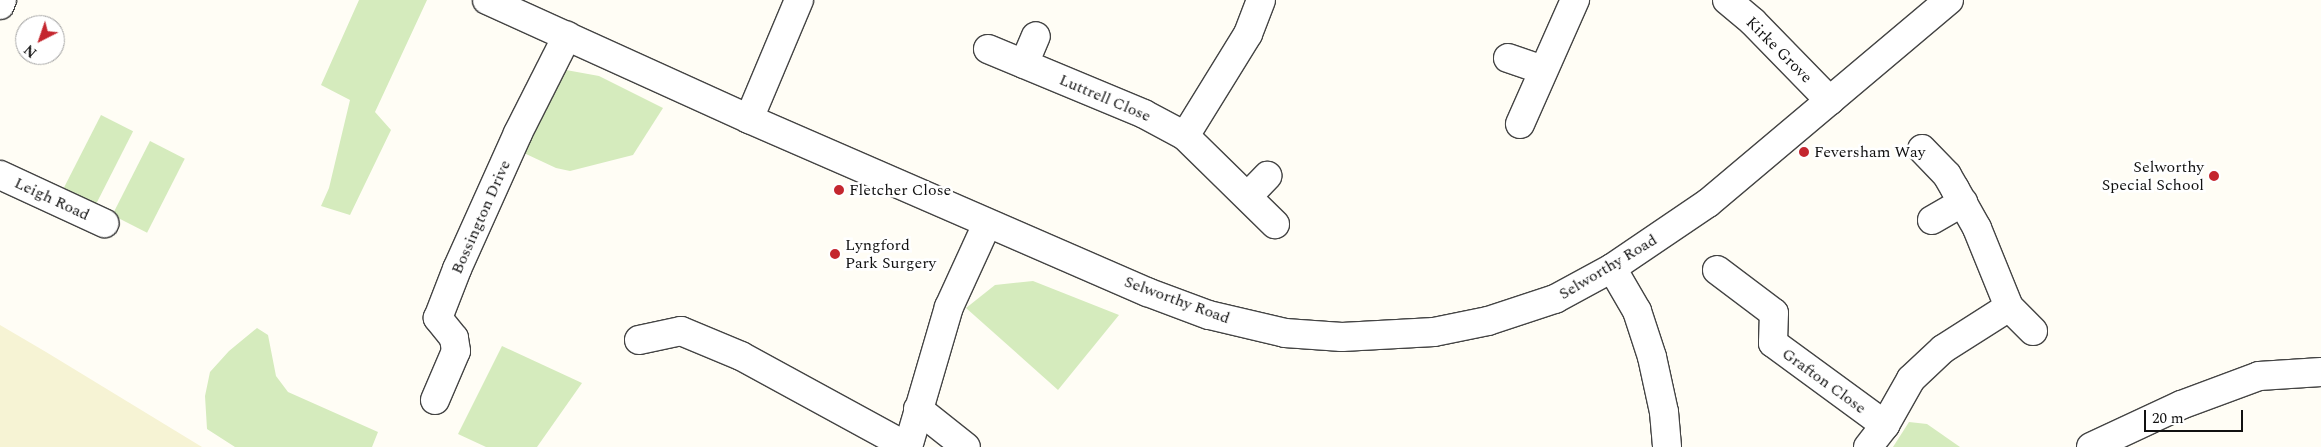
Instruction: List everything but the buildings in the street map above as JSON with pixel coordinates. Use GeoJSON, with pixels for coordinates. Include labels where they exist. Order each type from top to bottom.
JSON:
{"type":"FeatureCollection","features":[{"type":"Feature","properties":{"kind":"street"},"geometry":{"type":"LineString","coordinates":[[0,5],[2,0]]}},
{"type":"Feature","properties":{"kind":"street"},"geometry":{"type":"LineString","coordinates":[[487,0],[749,119],[800,0]]}},
{"type":"Feature","properties":{"kind":"street"},"geometry":{"type":"LineString","coordinates":[[1185,136],[1248,34],[1261,0]]}},
{"type":"Feature","properties":{"kind":"street"},"geometry":{"type":"LineString","coordinates":[[1520,124],[1575,0]]}},
{"type":"Feature","properties":{"kind":"street","name":"Kirke Grove"},"geometry":{"type":"LineString","coordinates":[[1727,0],[1753,22],[1830,101]]}},
{"type":"Feature","properties":{"kind":"street","name":"Selworthy Road"},"geometry":{"type":"LineString","coordinates":[[749,119],[987,224],[1147,292],[1209,315],[1285,333],[1342,337],[1434,332],[1488,321],[1555,299],[1612,268],[1708,203],[1949,0]]}},
{"type":"Feature","properties":{"kind":"street","name":"Bossington Drive"},"geometry":{"type":"LineString","coordinates":[[435,400],[456,351],[454,338],[438,318],[457,269],[518,133],[567,36]]}},
{"type":"Feature","properties":{"kind":"street"},"geometry":{"type":"LineString","coordinates":[[1024,64],[1036,36]]}},
{"type":"Feature","properties":{"kind":"street","name":"Luttrell Close"},"geometry":{"type":"LineString","coordinates":[[988,49],[1144,114],[1185,136],[1275,224]]}},
{"type":"Feature","properties":{"kind":"street"},"geometry":{"type":"LineString","coordinates":[[1508,58],[1543,70]]}},
{"type":"Feature","properties":{"kind":"street"},"geometry":{"type":"LineString","coordinates":[[1922,149],[1947,175],[1963,202],[2009,307],[2033,331]]}},
{"type":"Feature","properties":{"kind":"street","name":"Leigh Road"},"geometry":{"type":"LineString","coordinates":[[0,175],[104,224]]}},
{"type":"Feature","properties":{"kind":"street"},"geometry":{"type":"LineString","coordinates":[[1248,196],[1267,176]]}},
{"type":"Feature","properties":{"kind":"street"},"geometry":{"type":"LineString","coordinates":[[1932,220],[1963,202]]}},
{"type":"Feature","properties":{"kind":"street"},"geometry":{"type":"LineString","coordinates":[[639,340],[681,331],[741,356],[908,447],[949,308],[987,224]]}},
{"type":"Feature","properties":{"kind":"street"},"geometry":{"type":"LineString","coordinates":[[1612,268],[1637,311],[1652,357],[1664,412],[1667,447]]}},
{"type":"Feature","properties":{"kind":"street","name":"Grafton Close"},"geometry":{"type":"LineString","coordinates":[[1717,270],[1774,313],[1773,343],[1885,425]]}},
{"type":"Feature","properties":{"kind":"street","name":"Grafton Close"},"geometry":{"type":"LineString","coordinates":[[1868,447],[1885,425],[1911,379],[1943,349],[2009,307]]}},
{"type":"Feature","properties":{"kind":"street"},"geometry":{"type":"LineString","coordinates":[[2091,447],[2181,405],[2259,376],[2321,372]]}},
{"type":"Feature","properties":{"kind":"street"},"geometry":{"type":"LineString","coordinates":[[918,409],[966,447]]}},
{"type":"Feature","properties":{"kind":"shaded area"},"geometry":{"type":"Polygon","coordinates":[[[0,325],[46,352],[202,447],[0,447],[0,325]]]}},
{"type":"Feature","properties":{"kind":"green space"},"geometry":{"type":"Polygon","coordinates":[[[359,0],[427,0],[375,112],[391,130],[350,215],[321,206],[329,188],[350,100],[321,85],[359,0]]]}},
{"type":"Feature","properties":{"kind":"green space"},"geometry":{"type":"Polygon","coordinates":[[[566,70],[599,76],[663,108],[633,155],[570,171],[556,168],[526,154],[521,147],[548,94],[566,70]]]}},
{"type":"Feature","properties":{"kind":"green space"},"geometry":{"type":"Polygon","coordinates":[[[101,115],[133,131],[96,204],[64,188],[101,115]]]}},
{"type":"Feature","properties":{"kind":"green space"},"geometry":{"type":"Polygon","coordinates":[[[150,141],[185,159],[147,233],[112,215],[150,141]]]}},
{"type":"Feature","properties":{"kind":"green space"},"geometry":{"type":"Polygon","coordinates":[[[1033,281],[1119,315],[1058,390],[966,308],[995,285],[1033,281]]]}},
{"type":"Feature","properties":{"kind":"green space"},"geometry":{"type":"Polygon","coordinates":[[[257,328],[268,335],[276,376],[288,392],[378,432],[372,447],[235,447],[207,429],[205,396],[210,372],[229,351],[257,328]]]}},
{"type":"Feature","properties":{"kind":"green space"},"geometry":{"type":"Polygon","coordinates":[[[502,346],[582,383],[537,447],[486,447],[458,434],[502,346]]]}},
{"type":"Feature","properties":{"kind":"green space"},"geometry":{"type":"Polygon","coordinates":[[[1909,422],[1927,424],[1960,447],[1893,447],[1909,422]]]}},
{"type":"Feature","properties":{"kind":"place","name":"Feversham Way"},"geometry":{"type":"Point","coordinates":[1804,152]}},
{"type":"Feature","properties":{"kind":"place","name":"Selworthy Special School"},"geometry":{"type":"Point","coordinates":[2214,176]}},
{"type":"Feature","properties":{"kind":"place","name":"Fletcher Close"},"geometry":{"type":"Point","coordinates":[839,190]}},
{"type":"Feature","properties":{"kind":"place","name":"Lyngford Park Surgery"},"geometry":{"type":"Point","coordinates":[835,254]}}]}
